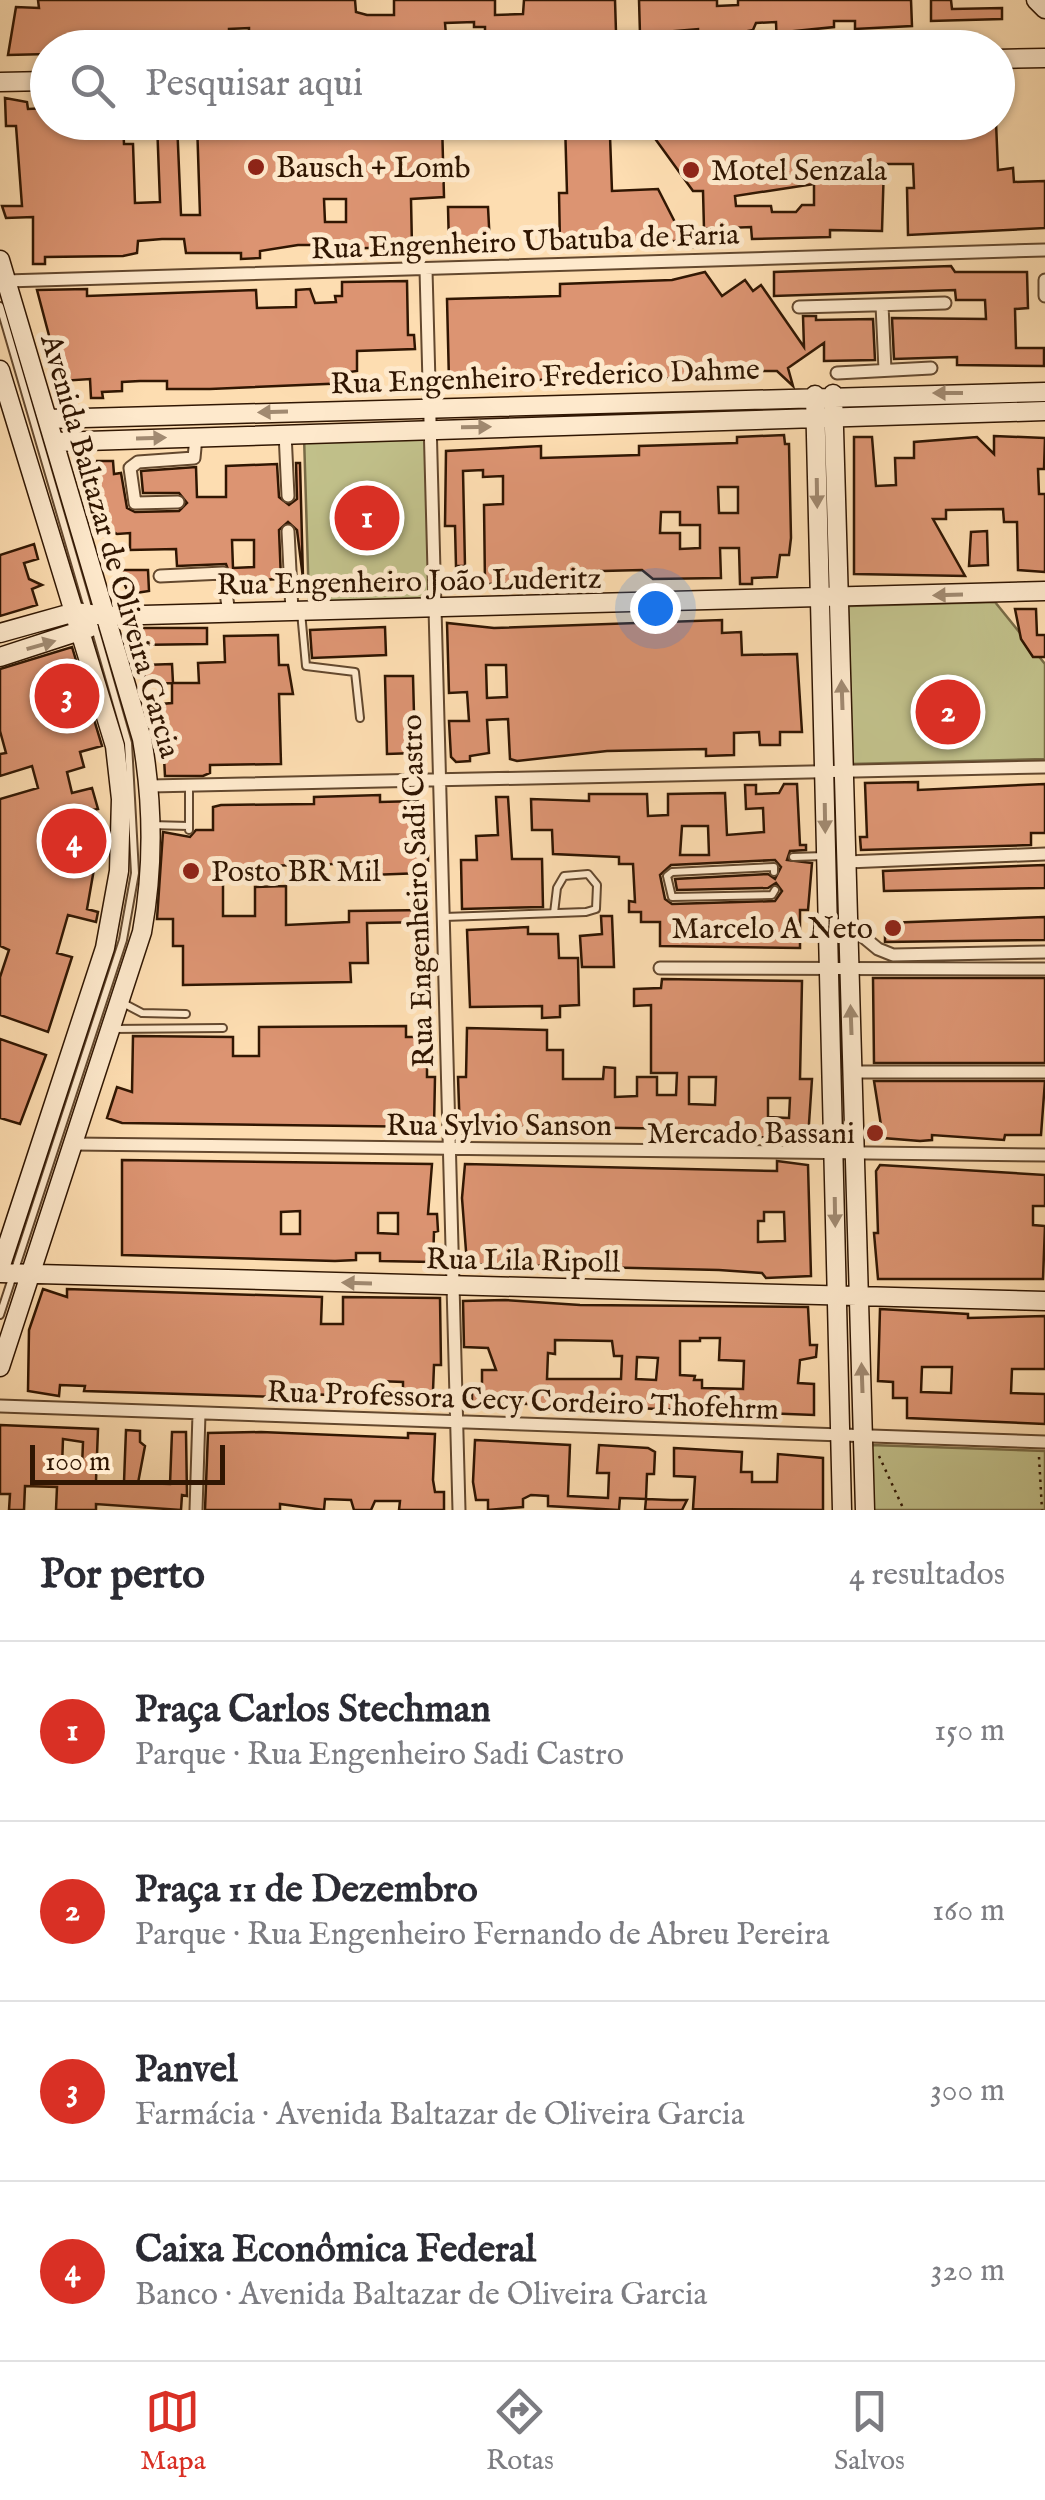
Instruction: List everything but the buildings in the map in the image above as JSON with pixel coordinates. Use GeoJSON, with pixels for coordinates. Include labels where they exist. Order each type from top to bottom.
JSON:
{"type":"FeatureCollection","features":[{"type":"Feature","properties":{"kind":"street"},"geometry":{"type":"LineString","coordinates":[[1036,0],[1045,9]]}},
{"type":"Feature","properties":{"kind":"street"},"geometry":{"type":"LineString","coordinates":[[1015,59],[1045,58]]}},
{"type":"Feature","properties":{"kind":"street"},"geometry":{"type":"LineString","coordinates":[[0,82],[30,81]]}},
{"type":"Feature","properties":{"kind":"street","name":"Rua Engenheiro Ubatuba de Faria"},"geometry":{"type":"LineString","coordinates":[[6,281],[1045,250]]}},
{"type":"Feature","properties":{"kind":"street","name":"Avenida Baltazar de Oliveira Garcia"},"geometry":{"type":"LineString","coordinates":[[0,260],[54,442],[115,746],[121,800],[120,872],[105,948],[54,1102],[11,1272],[0,1367]]}},
{"type":"Feature","properties":{"kind":"street","name":"Rua Engenheiro Sadi Castro"},"geometry":{"type":"LineString","coordinates":[[426,270],[459,1510]]}},
{"type":"Feature","properties":{"kind":"street"},"geometry":{"type":"LineString","coordinates":[[1045,280],[1045,296]]}},
{"type":"Feature","properties":{"kind":"street"},"geometry":{"type":"LineString","coordinates":[[800,307],[945,303]]}},
{"type":"Feature","properties":{"kind":"street"},"geometry":{"type":"LineString","coordinates":[[882,305],[886,393]]}},
{"type":"Feature","properties":{"kind":"street"},"geometry":{"type":"LineString","coordinates":[[837,373],[930,368]]}},
{"type":"Feature","properties":{"kind":"street","name":"Avenida Baltazar de Oliveira Garcia"},"geometry":{"type":"LineString","coordinates":[[0,370],[89,620],[142,739],[150,786],[143,823],[152,895],[74,1144],[11,1272]]}},
{"type":"Feature","properties":{"kind":"street","name":"Rua Engenheiro Frederico Dahme"},"geometry":{"type":"LineString","coordinates":[[48,419],[886,393],[1045,392]]}},
{"type":"Feature","properties":{"kind":"street"},"geometry":{"type":"LineString","coordinates":[[825,395],[830,599],[844,772],[859,1296],[868,1439],[866,1510]]}},
{"type":"Feature","properties":{"kind":"street"},"geometry":{"type":"LineString","coordinates":[[825,395],[825,420]]}},
{"type":"Feature","properties":{"kind":"street","name":"Rua Engenheiro Frederico Dahme"},"geometry":{"type":"LineString","coordinates":[[54,442],[1045,411]]}},
{"type":"Feature","properties":{"kind":"street"},"geometry":{"type":"LineString","coordinates":[[285,434],[288,496]]}},
{"type":"Feature","properties":{"kind":"street"},"geometry":{"type":"LineString","coordinates":[[178,502],[138,505],[131,497],[130,468],[138,462],[194,458],[196,436]]}},
{"type":"Feature","properties":{"kind":"street"},"geometry":{"type":"LineString","coordinates":[[288,531],[296,611]]}},
{"type":"Feature","properties":{"kind":"street"},"geometry":{"type":"LineString","coordinates":[[160,576],[223,572],[229,613]]}},
{"type":"Feature","properties":{"kind":"street","name":"Rua Engenheiro João Luderitz"},"geometry":{"type":"LineString","coordinates":[[89,620],[434,606],[1045,591]]}},
{"type":"Feature","properties":{"kind":"street"},"geometry":{"type":"LineString","coordinates":[[830,599],[824,773],[842,1510]]}},
{"type":"Feature","properties":{"kind":"street"},"geometry":{"type":"LineString","coordinates":[[0,632],[89,620]]}},
{"type":"Feature","properties":{"kind":"street"},"geometry":{"type":"LineString","coordinates":[[0,657],[89,620]]}},
{"type":"Feature","properties":{"kind":"street"},"geometry":{"type":"LineString","coordinates":[[150,786],[1045,767]]}},
{"type":"Feature","properties":{"kind":"street"},"geometry":{"type":"LineString","coordinates":[[847,862],[1045,854]]}},
{"type":"Feature","properties":{"kind":"street"},"geometry":{"type":"LineString","coordinates":[[848,924],[878,949],[894,955],[1045,952]]}},
{"type":"Feature","properties":{"kind":"street"},"geometry":{"type":"LineString","coordinates":[[660,968],[796,966],[829,972],[1045,969]]}},
{"type":"Feature","properties":{"kind":"street"},"geometry":{"type":"LineString","coordinates":[[853,1072],[1045,1072]]}},
{"type":"Feature","properties":{"kind":"street","name":"Rua Sylvio Sanson"},"geometry":{"type":"LineString","coordinates":[[74,1144],[1045,1155]]}},
{"type":"Feature","properties":{"kind":"street","name":"Rua Lila Ripoll"},"geometry":{"type":"LineString","coordinates":[[11,1272],[1045,1301]]}},
{"type":"Feature","properties":{"kind":"street","name":"Rua Professora Cecy Cordeiro Thofehrm"},"geometry":{"type":"LineString","coordinates":[[0,1406],[1042,1444]]}},
{"type":"Feature","properties":{"kind":"street"},"geometry":{"type":"LineString","coordinates":[[196,1510],[199,1414]]}},
{"type":"Feature","properties":{"kind":"lane"},"geometry":{"type":"LineString","coordinates":[[0,306],[89,620],[128,742],[143,823],[123,940],[11,1272],[0,1316]]}},
{"type":"Feature","properties":{"kind":"lane"},"geometry":{"type":"LineString","coordinates":[[296,611],[306,666],[356,672],[360,718]]}},
{"type":"Feature","properties":{"kind":"lane"},"geometry":{"type":"LineString","coordinates":[[121,800],[143,823],[189,828],[190,785]]}},
{"type":"Feature","properties":{"kind":"lane"},"geometry":{"type":"LineString","coordinates":[[774,890],[772,895],[672,898],[668,876],[672,872],[774,869],[790,858],[826,856]]}},
{"type":"Feature","properties":{"kind":"lane"},"geometry":{"type":"LineString","coordinates":[[443,918],[554,913],[596,909],[597,884],[588,874],[564,876],[556,888],[554,913]]}},
{"type":"Feature","properties":{"kind":"lane"},"geometry":{"type":"LineString","coordinates":[[120,1001],[142,1013],[186,1014]]}},
{"type":"Feature","properties":{"kind":"lane"},"geometry":{"type":"LineString","coordinates":[[111,1029],[223,1028]]}},
{"type":"Feature","properties":{"kind":"lane"},"geometry":{"type":"LineString","coordinates":[[54,1102],[84,1063]]}},
{"type":"Feature","properties":{"kind":"lane"},"geometry":{"type":"LineString","coordinates":[[84,1063],[85,1112]]}},
{"type":"Feature","properties":{"kind":"path"},"geometry":{"type":"LineString","coordinates":[[868,1439],[904,1510]]}},
{"type":"Feature","properties":{"kind":"path"},"geometry":{"type":"LineString","coordinates":[[1042,1444],[1042,1510]]}},
{"type":"Feature","properties":{"kind":"shaded area"},"geometry":{"type":"Polygon","coordinates":[[[425,433],[430,600],[309,603],[304,436],[425,433]]]}},
{"type":"Feature","properties":{"kind":"shaded area"},"geometry":{"type":"Polygon","coordinates":[[[995,602],[1045,664],[1045,759],[852,764],[848,606],[995,602]]]}},
{"type":"Feature","properties":{"kind":"shaded area"},"geometry":{"type":"Polygon","coordinates":[[[871,1445],[1045,1451],[1045,1510],[872,1510],[871,1445]]]}},
{"type":"Feature","properties":{"kind":"place","name":"Bausch + Lomb"},"geometry":{"type":"Point","coordinates":[256,167]}},
{"type":"Feature","properties":{"kind":"place","name":"Motel Senzala"},"geometry":{"type":"Point","coordinates":[691,170]}},
{"type":"Feature","properties":{"kind":"place","name":"Praça Carlos Stechman"},"geometry":{"type":"Point","coordinates":[367,518]}},
{"type":"Feature","properties":{"kind":"place","name":"Panvel"},"geometry":{"type":"Point","coordinates":[67,696]}},
{"type":"Feature","properties":{"kind":"place","name":"Praça 11 de Dezembro"},"geometry":{"type":"Point","coordinates":[948,712]}},
{"type":"Feature","properties":{"kind":"place","name":"Caixa Econômica Federal"},"geometry":{"type":"Point","coordinates":[74,841]}},
{"type":"Feature","properties":{"kind":"place","name":"Posto BR Mil"},"geometry":{"type":"Point","coordinates":[191,871]}},
{"type":"Feature","properties":{"kind":"place","name":"Marcelo A Neto"},"geometry":{"type":"Point","coordinates":[893,928]}},
{"type":"Feature","properties":{"kind":"place","name":"Mercado Bassani"},"geometry":{"type":"Point","coordinates":[875,1133]}}]}
